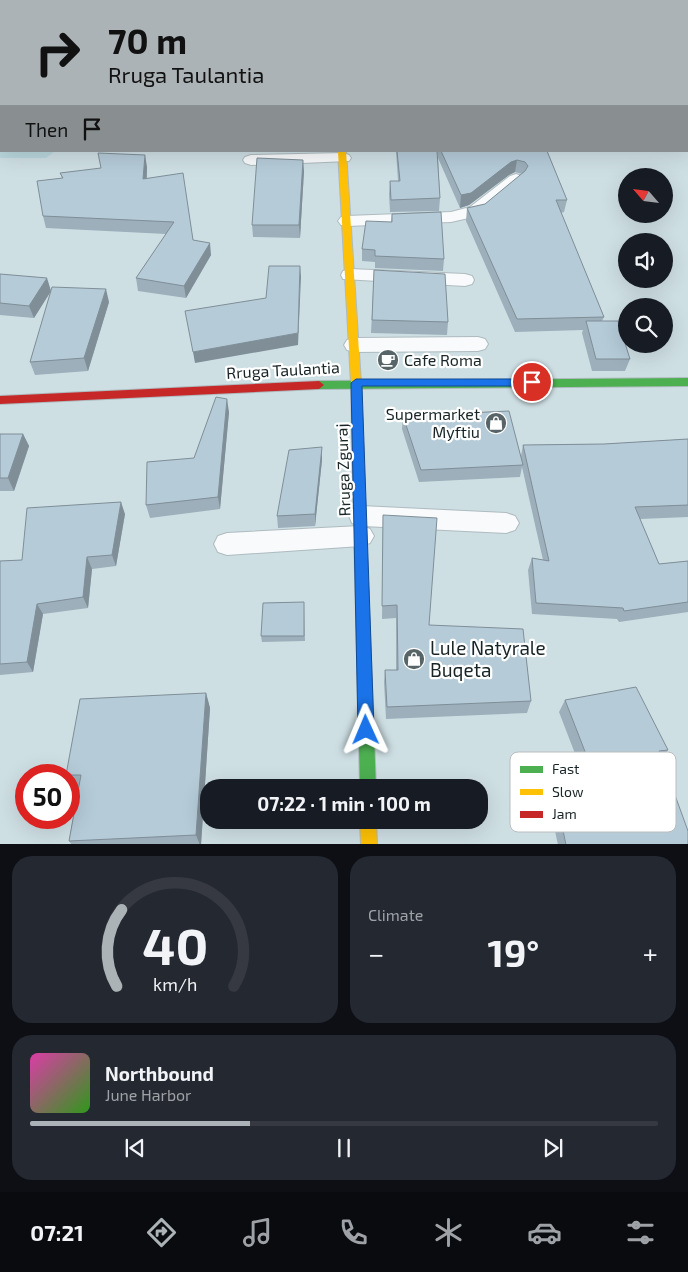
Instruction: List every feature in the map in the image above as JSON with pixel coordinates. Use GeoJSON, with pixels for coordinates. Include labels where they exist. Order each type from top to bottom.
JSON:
{"type":"FeatureCollection","features":[{"type":"Feature","properties":{"kind":"main road","name":"Rruga Zguraj"},"geometry":{"type":"LineString","coordinates":[[342,155],[356,383],[368,779]]}},
{"type":"Feature","properties":{"kind":"main road","name":"Rruga Taulantia"},"geometry":{"type":"LineString","coordinates":[[0,400],[356,383],[688,382]]}},
{"type":"Feature","properties":{"kind":"main road"},"geometry":{"type":"LineString","coordinates":[[368,829],[369,844]]}},
{"type":"Feature","properties":{"kind":"lane"},"geometry":{"type":"LineString","coordinates":[[251,160],[342,155]]}},
{"type":"Feature","properties":{"kind":"lane"},"geometry":{"type":"LineString","coordinates":[[347,221],[451,217],[476,211],[516,179]]}},
{"type":"Feature","properties":{"kind":"lane"},"geometry":{"type":"LineString","coordinates":[[350,275],[465,280]]}},
{"type":"Feature","properties":{"kind":"lane"},"geometry":{"type":"LineString","coordinates":[[354,345],[478,344]]}},
{"type":"Feature","properties":{"kind":"lane"},"geometry":{"type":"LineString","coordinates":[[227,544],[361,526],[506,523]]}},
{"type":"Feature","properties":{"kind":"shaded area"},"geometry":{"type":"Polygon","coordinates":[[[0,152],[54,152],[46,158],[0,158],[0,152]]]}},
{"type":"Feature","properties":{"kind":"building"},"geometry":{"type":"Polygon","coordinates":[[[397,152],[437,152],[440,198],[391,200],[390,181],[400,181],[397,152]]]}},
{"type":"Feature","properties":{"kind":"building"},"geometry":{"type":"Polygon","coordinates":[[[441,152],[547,152],[567,200],[556,200],[604,317],[517,319],[467,208],[485,204],[525,171],[528,166],[525,162],[517,160],[511,162],[471,193],[461,195],[441,152]]]}},
{"type":"Feature","properties":{"kind":"building"},"geometry":{"type":"Polygon","coordinates":[[[98,153],[145,155],[143,179],[183,173],[193,240],[210,243],[184,286],[136,278],[174,222],[43,216],[37,181],[63,178],[60,173],[101,168],[98,153]]]}},
{"type":"Feature","properties":{"kind":"building"},"geometry":{"type":"Polygon","coordinates":[[[257,158],[303,160],[299,225],[252,225],[257,158]]]}},
{"type":"Feature","properties":{"kind":"building"},"geometry":{"type":"Polygon","coordinates":[[[441,212],[444,259],[375,256],[375,250],[362,249],[366,221],[392,222],[392,214],[441,212]]]}},
{"type":"Feature","properties":{"kind":"building"},"geometry":{"type":"Polygon","coordinates":[[[269,266],[300,266],[298,333],[193,352],[185,311],[266,298],[269,266]]]}},
{"type":"Feature","properties":{"kind":"building"},"geometry":{"type":"Polygon","coordinates":[[[374,270],[445,274],[448,322],[372,320],[374,270]]]}},
{"type":"Feature","properties":{"kind":"building"},"geometry":{"type":"Polygon","coordinates":[[[0,274],[47,278],[29,306],[0,303],[0,274]]]}},
{"type":"Feature","properties":{"kind":"building"},"geometry":{"type":"Polygon","coordinates":[[[52,287],[106,289],[84,358],[30,362],[52,287]]]}},
{"type":"Feature","properties":{"kind":"building"},"geometry":{"type":"Polygon","coordinates":[[[586,321],[618,321],[618,353],[628,353],[630,359],[596,359],[586,321]]]}},
{"type":"Feature","properties":{"kind":"building"},"geometry":{"type":"Polygon","coordinates":[[[216,397],[227,399],[218,497],[146,505],[147,462],[194,458],[216,397]]]}},
{"type":"Feature","properties":{"kind":"building"},"geometry":{"type":"Polygon","coordinates":[[[509,411],[523,465],[421,470],[403,416],[509,411]]]}},
{"type":"Feature","properties":{"kind":"building"},"geometry":{"type":"Polygon","coordinates":[[[0,434],[23,434],[8,478],[0,478],[0,434]]]}},
{"type":"Feature","properties":{"kind":"building"},"geometry":{"type":"Polygon","coordinates":[[[688,439],[688,505],[635,507],[659,564],[688,561],[688,602],[624,611],[623,608],[536,603],[532,558],[549,561],[523,445],[604,444],[688,439]]]}},
{"type":"Feature","properties":{"kind":"building"},"geometry":{"type":"Polygon","coordinates":[[[322,447],[315,514],[277,516],[289,450],[322,447]]]}},
{"type":"Feature","properties":{"kind":"building"},"geometry":{"type":"Polygon","coordinates":[[[121,502],[112,555],[87,557],[83,597],[37,604],[27,662],[0,664],[0,561],[22,560],[27,508],[121,502]]]}},
{"type":"Feature","properties":{"kind":"building"},"geometry":{"type":"Polygon","coordinates":[[[383,515],[437,518],[429,625],[523,629],[531,701],[387,707],[385,670],[398,670],[397,605],[382,606],[383,515]]]}},
{"type":"Feature","properties":{"kind":"building"},"geometry":{"type":"Polygon","coordinates":[[[304,602],[304,636],[261,636],[263,603],[304,602]]]}},
{"type":"Feature","properties":{"kind":"building"},"geometry":{"type":"Polygon","coordinates":[[[636,687],[668,750],[659,752],[585,752],[565,700],[636,687]]]}},
{"type":"Feature","properties":{"kind":"building"},"geometry":{"type":"Polygon","coordinates":[[[206,693],[196,835],[69,841],[71,829],[80,829],[80,764],[68,764],[80,699],[206,693]]]}},
{"type":"Feature","properties":{"kind":"building"},"geometry":{"type":"Polygon","coordinates":[[[676,798],[688,831],[688,844],[566,844],[563,832],[676,832],[676,798]]]}},
{"type":"Feature","properties":{"kind":"traffic: fast"},"geometry":{"type":"LineString","coordinates":[[319,385],[688,382]]}},
{"type":"Feature","properties":{"kind":"traffic: fast"},"geometry":{"type":"LineString","coordinates":[[360,530],[368,779]]}},
{"type":"Feature","properties":{"kind":"traffic: slow"},"geometry":{"type":"LineString","coordinates":[[342,152],[356,383],[360,530]]}},
{"type":"Feature","properties":{"kind":"traffic: slow"},"geometry":{"type":"LineString","coordinates":[[368,829],[369,844]]}},
{"type":"Feature","properties":{"kind":"traffic: jam"},"geometry":{"type":"LineString","coordinates":[[0,400],[319,385]]}},
{"type":"Feature","properties":{"kind":"place","name":"Cafe Roma"},"geometry":{"type":"Point","coordinates":[388,360]}},
{"type":"Feature","properties":{"kind":"place","name":"Supermarket Myftiu"},"geometry":{"type":"Point","coordinates":[496,423]}},
{"type":"Feature","properties":{"kind":"place","name":"Lule Natyrale Buqeta"},"geometry":{"type":"Point","coordinates":[414,659]}},
{"type":"Feature","properties":{"kind":"route"},"geometry":{"type":"LineString","coordinates":[[366,730],[356,383],[532,382]]}}]}
